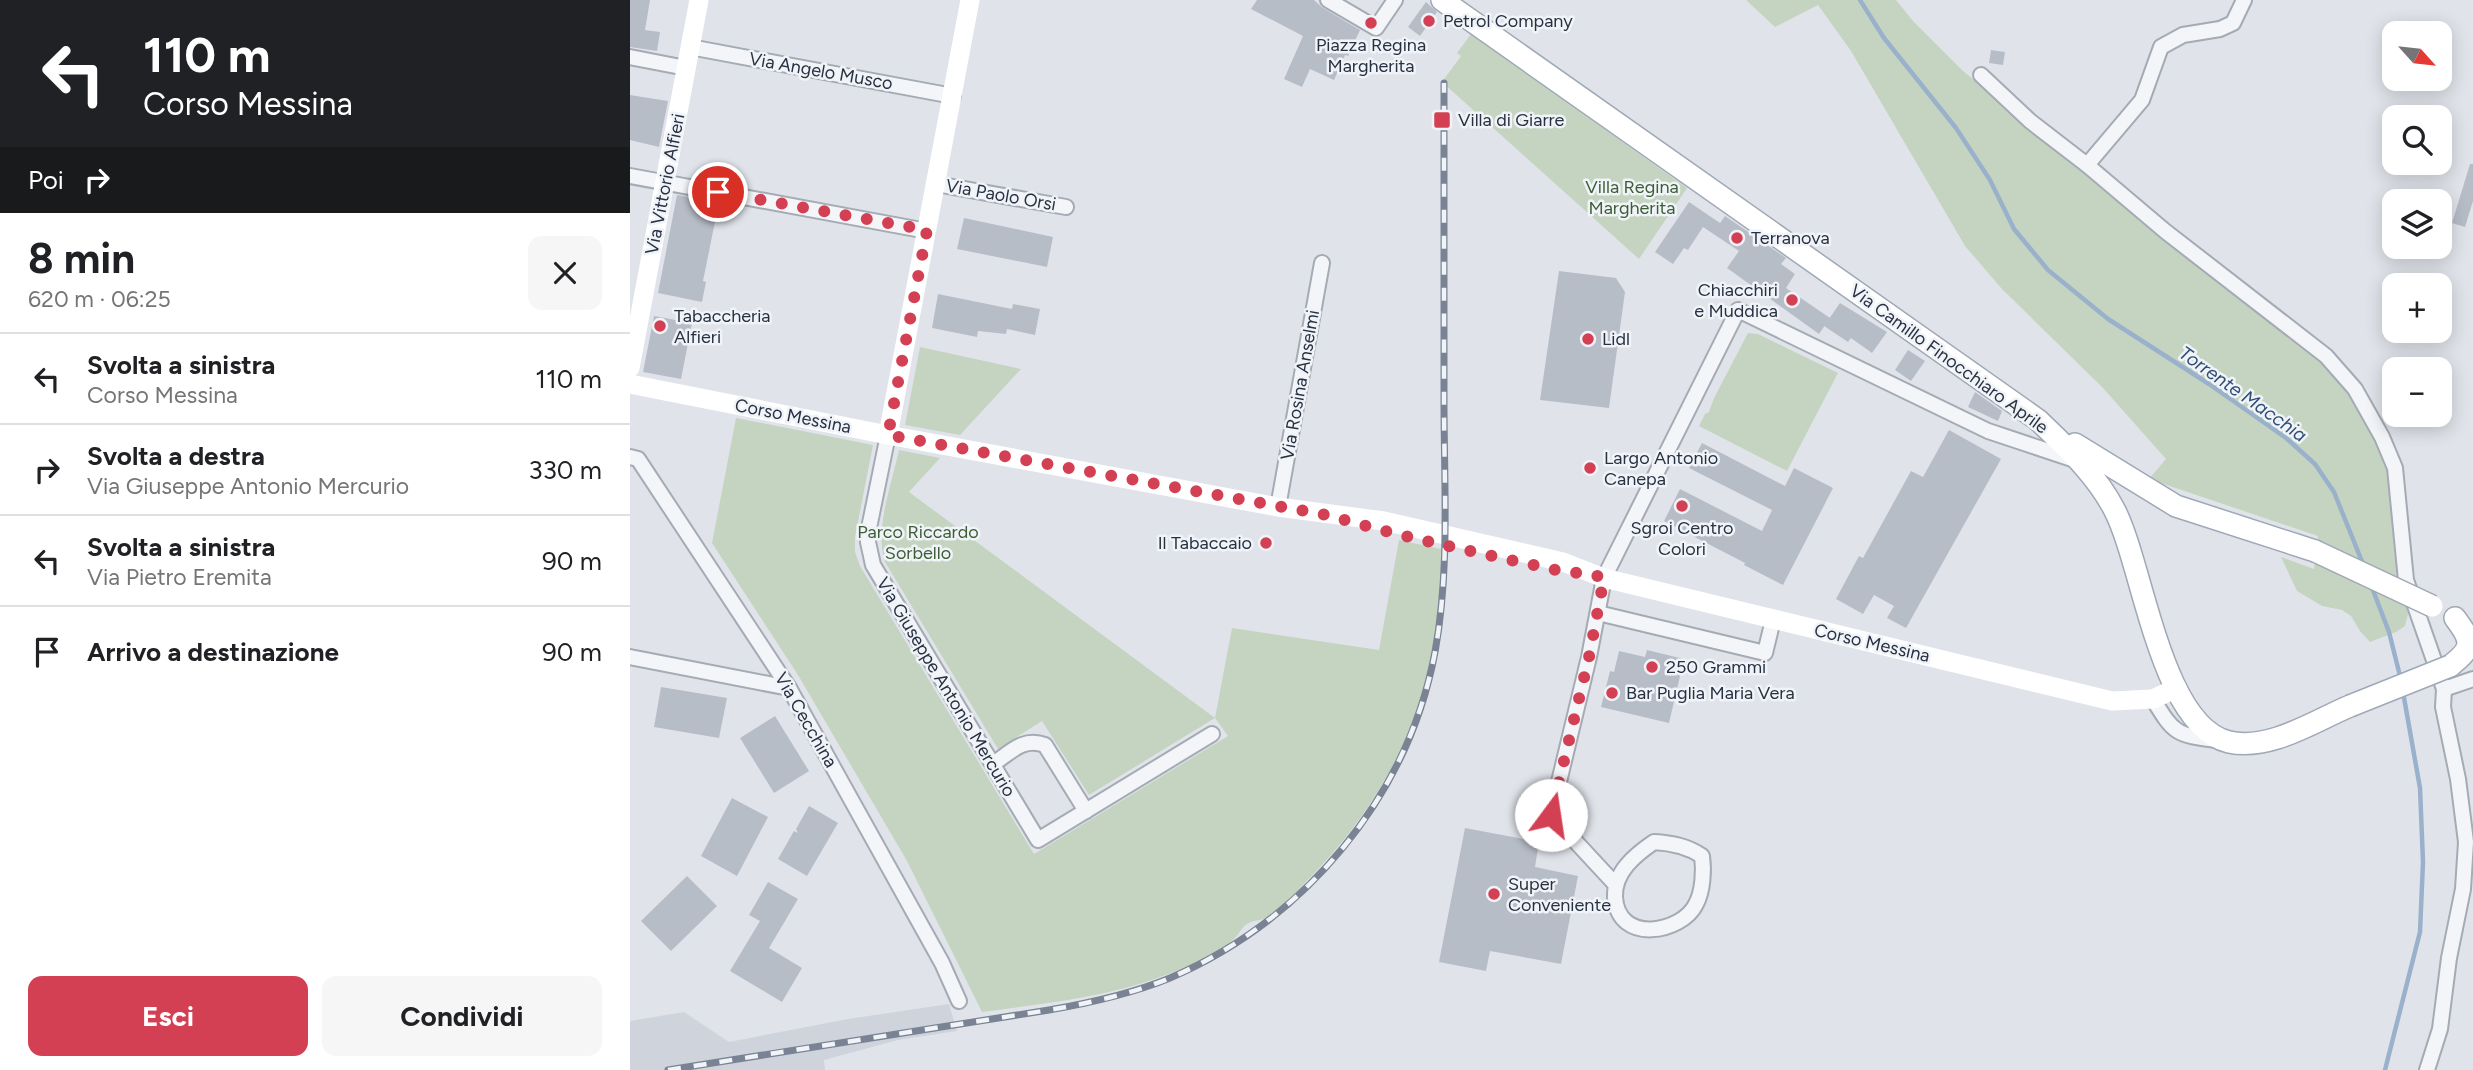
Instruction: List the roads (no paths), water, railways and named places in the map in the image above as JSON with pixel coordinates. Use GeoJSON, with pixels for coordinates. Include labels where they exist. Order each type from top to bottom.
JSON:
{"type":"FeatureCollection","features":[{"type":"Feature","properties":{"kind":"main road","name":"Via Camillo Finocchiaro Aprile"},"geometry":{"type":"LineString","coordinates":[[1441,0],[2038,420],[2080,461],[2116,511],[2125,532],[2155,637],[2177,688],[2206,730],[2226,741]]}},
{"type":"Feature","properties":{"kind":"main road"},"geometry":{"type":"LineString","coordinates":[[2038,420],[2176,506]]}},
{"type":"Feature","properties":{"kind":"main road"},"geometry":{"type":"LineString","coordinates":[[2116,511],[2117,499],[2121,494],[2127,493],[2315,551],[2464,624],[2469,646],[2466,655],[2450,666],[2275,739],[2249,743],[2226,741]]}},
{"type":"Feature","properties":{"kind":"main road"},"geometry":{"type":"LineString","coordinates":[[2450,666],[2473,666]]}},
{"type":"Feature","properties":{"kind":"street","name":"Via Vittorio Alfieri"},"geometry":{"type":"LineString","coordinates":[[630,368],[699,0]]}},
{"type":"Feature","properties":{"kind":"street","name":"Via Giuseppe Antonio Mercurio"},"geometry":{"type":"LineString","coordinates":[[970,0],[869,528],[868,542],[873,565],[1038,840],[1212,734]]}},
{"type":"Feature","properties":{"kind":"street"},"geometry":{"type":"LineString","coordinates":[[1328,0],[1376,28],[1395,0]]}},
{"type":"Feature","properties":{"kind":"street"},"geometry":{"type":"LineString","coordinates":[[2087,165],[2142,100],[2161,47],[2183,34],[2220,29],[2233,23],[2244,0]]}},
{"type":"Feature","properties":{"kind":"street","name":"Via Angelo Musco"},"geometry":{"type":"LineString","coordinates":[[690,47],[953,96]]}},
{"type":"Feature","properties":{"kind":"street"},"geometry":{"type":"LineString","coordinates":[[630,57],[686,68]]}},
{"type":"Feature","properties":{"kind":"street"},"geometry":{"type":"LineString","coordinates":[[1981,75],[2030,121],[2165,231],[2326,356],[2355,389],[2382,436],[2395,468],[2406,580],[2444,689],[2443,707],[2458,779],[2466,842],[2463,889],[2449,958],[2440,1029],[2427,1070]]}},
{"type":"Feature","properties":{"kind":"street"},"geometry":{"type":"LineString","coordinates":[[630,176],[927,230]]}},
{"type":"Feature","properties":{"kind":"street","name":"Via Paolo Orsi"},"geometry":{"type":"LineString","coordinates":[[936,184],[1066,207]]}},
{"type":"Feature","properties":{"kind":"street","name":"Via Rosina Anselmi"},"geometry":{"type":"LineString","coordinates":[[1278,507],[1322,263]]}},
{"type":"Feature","properties":{"kind":"street"},"geometry":{"type":"LineString","coordinates":[[1615,884],[1625,866],[1654,842],[1691,849],[1702,856],[1704,869],[1696,904],[1688,915],[1653,930],[1637,929],[1624,922],[1616,909],[1615,884],[1551,815],[1598,613],[1598,576],[1738,310],[1988,431],[2080,461]]}},
{"type":"Feature","properties":{"kind":"street","name":"Corso Messina"},"geometry":{"type":"LineString","coordinates":[[630,384],[1278,507],[1384,521],[1444,533],[1563,562],[1598,576],[2112,701],[2153,699]]}},
{"type":"Feature","properties":{"kind":"street","name":"Via Cecchina"},"geometry":{"type":"LineString","coordinates":[[630,457],[638,459],[789,688],[942,962],[959,1001]]}},
{"type":"Feature","properties":{"kind":"street"},"geometry":{"type":"LineString","coordinates":[[1598,613],[1765,653],[1773,620]]}},
{"type":"Feature","properties":{"kind":"street"},"geometry":{"type":"LineString","coordinates":[[630,657],[789,688]]}},
{"type":"Feature","properties":{"kind":"street"},"geometry":{"type":"LineString","coordinates":[[2444,689],[2473,679]]}},
{"type":"Feature","properties":{"kind":"street"},"geometry":{"type":"LineString","coordinates":[[2177,688],[2153,699],[2170,728],[2193,737],[2226,741]]}},
{"type":"Feature","properties":{"kind":"street"},"geometry":{"type":"LineString","coordinates":[[993,764],[1026,743],[1034,741],[1045,745],[1086,811]]}},
{"type":"Feature","properties":{"kind":"waterway","name":"Torrente Macchia"},"geometry":{"type":"LineString","coordinates":[[1860,0],[1884,38],[1956,128],[1990,180],[2014,229],[2048,270],[2108,319],[2209,384],[2286,438],[2315,464],[2334,492],[2363,564]]}},
{"type":"Feature","properties":{"kind":"waterway","name":"Torrente Macchia"},"geometry":{"type":"LineString","coordinates":[[2371,585],[2389,632],[2401,680]]}},
{"type":"Feature","properties":{"kind":"waterway","name":"Torrente Macchia"},"geometry":{"type":"LineString","coordinates":[[2385,1070],[2420,932],[2423,862],[2420,788],[2403,692]]}},
{"type":"Feature","properties":{"kind":"railway"},"geometry":{"type":"LineString","coordinates":[[668,1070],[1049,1010],[1140,989],[1170,978],[1219,953],[1265,923],[1306,888],[1343,848],[1375,804],[1401,756],[1421,705],[1440,621],[1445,527],[1444,83]]}},
{"type":"Feature","properties":{"kind":"place","name":"Petrol Company"},"geometry":{"type":"Point","coordinates":[1429,21]}},
{"type":"Feature","properties":{"kind":"place","name":"Piazza Regina Margherita"},"geometry":{"type":"Point","coordinates":[1371,23]}},
{"type":"Feature","properties":{"kind":"place","name":"Villa di Giarre"},"geometry":{"type":"Point","coordinates":[1442,120]}},
{"type":"Feature","properties":{"kind":"place","name":"Terranova"},"geometry":{"type":"Point","coordinates":[1737,238]}},
{"type":"Feature","properties":{"kind":"place","name":"Chiacchiri e Muddica"},"geometry":{"type":"Point","coordinates":[1792,300]}},
{"type":"Feature","properties":{"kind":"place","name":"Tabaccheria Alfieri"},"geometry":{"type":"Point","coordinates":[660,326]}},
{"type":"Feature","properties":{"kind":"place","name":"Lidl"},"geometry":{"type":"Point","coordinates":[1588,339]}},
{"type":"Feature","properties":{"kind":"place","name":"Largo Antonio Canepa"},"geometry":{"type":"Point","coordinates":[1590,468]}},
{"type":"Feature","properties":{"kind":"place","name":"Sgroi Centro Colori"},"geometry":{"type":"Point","coordinates":[1682,506]}},
{"type":"Feature","properties":{"kind":"place","name":"Il Tabaccaio"},"geometry":{"type":"Point","coordinates":[1266,543]}},
{"type":"Feature","properties":{"kind":"place","name":"250 Grammi"},"geometry":{"type":"Point","coordinates":[1652,667]}},
{"type":"Feature","properties":{"kind":"place","name":"Bar Puglia Maria Vera"},"geometry":{"type":"Point","coordinates":[1612,693]}},
{"type":"Feature","properties":{"kind":"place","name":"Super Conveniente"},"geometry":{"type":"Point","coordinates":[1494,894]}},
{"type":"Feature","properties":{"kind":"park label","name":"Villa Regina Margherita"},"geometry":{"type":"Point","coordinates":[1632,197]}},
{"type":"Feature","properties":{"kind":"park label","name":"Parco Riccardo Sorbello"},"geometry":{"type":"Point","coordinates":[918,542]}}]}
